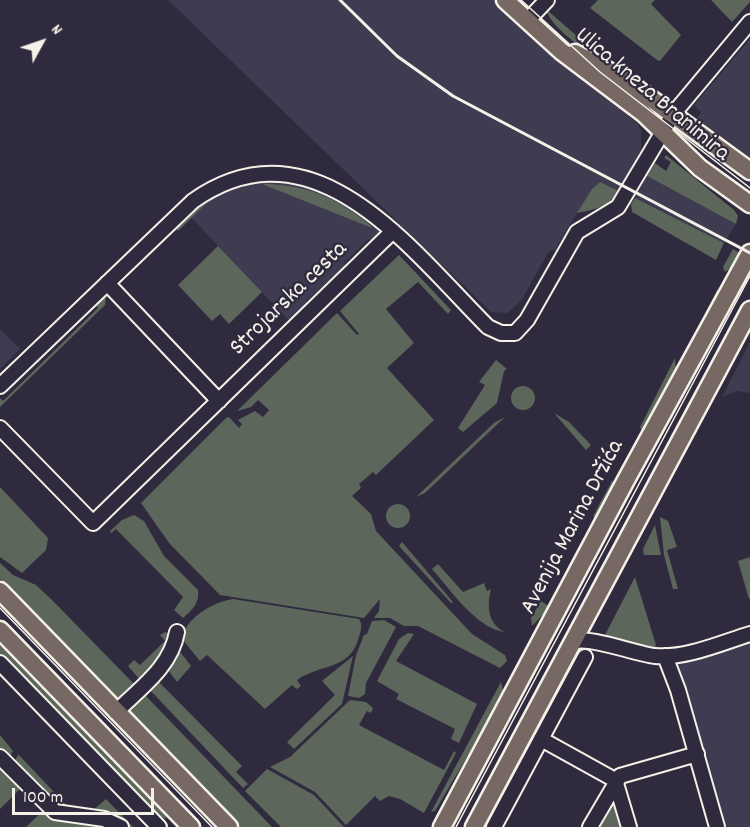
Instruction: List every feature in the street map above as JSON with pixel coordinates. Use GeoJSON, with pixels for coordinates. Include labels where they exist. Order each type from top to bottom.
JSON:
{"type":"FeatureCollection","features":[{"type":"Feature","properties":{"kind":"main road","name":"Ulica kneza Branimira"},"geometry":{"type":"LineString","coordinates":[[505,0],[552,43],[630,102],[700,168],[750,204]]}},
{"type":"Feature","properties":{"kind":"main road","name":"Ulica kneza Branimira"},"geometry":{"type":"LineString","coordinates":[[552,43],[593,61],[674,114],[750,171]]}},
{"type":"Feature","properties":{"kind":"main road","name":"Avenija Marina Držića"},"geometry":{"type":"LineString","coordinates":[[442,827],[606,517],[750,253]]}},
{"type":"Feature","properties":{"kind":"main road"},"geometry":{"type":"LineString","coordinates":[[474,827],[750,310]]}},
{"type":"Feature","properties":{"kind":"main road"},"geometry":{"type":"LineString","coordinates":[[730,346],[750,324]]}},
{"type":"Feature","properties":{"kind":"main road"},"geometry":{"type":"LineString","coordinates":[[0,591],[229,827]]}},
{"type":"Feature","properties":{"kind":"main road"},"geometry":{"type":"LineString","coordinates":[[0,630],[182,824]]}},
{"type":"Feature","properties":{"kind":"street"},"geometry":{"type":"LineString","coordinates":[[527,21],[547,0]]}},
{"type":"Feature","properties":{"kind":"street"},"geometry":{"type":"LineString","coordinates":[[0,386],[193,201],[218,186],[247,177],[297,176],[326,184],[354,200],[393,231],[488,327],[496,332],[512,334],[527,320],[577,232],[613,211],[622,202],[674,114],[750,22]]}},
{"type":"Feature","properties":{"kind":"street","name":"Strojarska cesta"},"geometry":{"type":"LineString","coordinates":[[0,428],[93,523],[393,231]]}},
{"type":"Feature","properties":{"kind":"street"},"geometry":{"type":"LineString","coordinates":[[107,283],[219,401]]}},
{"type":"Feature","properties":{"kind":"street"},"geometry":{"type":"LineString","coordinates":[[116,712],[164,664],[173,648],[177,632]]}},
{"type":"Feature","properties":{"kind":"street"},"geometry":{"type":"LineString","coordinates":[[574,642],[585,639],[603,645],[665,656],[750,634]]}},
{"type":"Feature","properties":{"kind":"street"},"geometry":{"type":"LineString","coordinates":[[665,656],[678,690],[717,827]]}},
{"type":"Feature","properties":{"kind":"street"},"geometry":{"type":"LineString","coordinates":[[494,827],[585,657]]}},
{"type":"Feature","properties":{"kind":"street"},"geometry":{"type":"LineString","coordinates":[[0,663],[159,827]]}},
{"type":"Feature","properties":{"kind":"street"},"geometry":{"type":"LineString","coordinates":[[542,739],[615,780],[629,827]]}},
{"type":"Feature","properties":{"kind":"street"},"geometry":{"type":"LineString","coordinates":[[590,827],[615,780],[630,772],[697,754]]}},
{"type":"Feature","properties":{"kind":"street"},"geometry":{"type":"LineString","coordinates":[[0,757],[55,812],[104,819],[121,827]]}},
{"type":"Feature","properties":{"kind":"shaded area"},"geometry":{"type":"Polygon","coordinates":[[[168,0],[493,0],[545,51],[553,53],[637,123],[641,131],[641,149],[619,191],[600,182],[592,189],[555,250],[549,251],[521,301],[507,313],[491,312],[168,0]]]}},
{"type":"Feature","properties":{"kind":"shaded area"},"geometry":{"type":"Polygon","coordinates":[[[598,0],[655,0],[651,4],[681,35],[660,61],[657,60],[590,8],[598,0]]]}},
{"type":"Feature","properties":{"kind":"shaded area"},"geometry":{"type":"Polygon","coordinates":[[[711,0],[750,0],[750,2],[732,22],[711,0]]]}},
{"type":"Feature","properties":{"kind":"shaded area"},"geometry":{"type":"Polygon","coordinates":[[[547,10],[600,56],[599,58],[560,30],[553,23],[547,10]]]}},
{"type":"Feature","properties":{"kind":"shaded area"},"geometry":{"type":"Polygon","coordinates":[[[750,39],[750,159],[697,118],[701,112],[694,105],[750,39]]]}},
{"type":"Feature","properties":{"kind":"shaded area"},"geometry":{"type":"Polygon","coordinates":[[[666,155],[734,210],[738,216],[736,224],[647,176],[655,163],[666,171],[671,162],[664,158],[666,155]]]}},
{"type":"Feature","properties":{"kind":"shaded area"},"geometry":{"type":"Polygon","coordinates":[[[647,176],[736,224],[724,243],[635,198],[647,176]]]}},
{"type":"Feature","properties":{"kind":"shaded area"},"geometry":{"type":"Polygon","coordinates":[[[276,178],[332,192],[380,229],[381,234],[374,245],[369,239],[343,264],[347,270],[337,274],[306,301],[310,306],[292,324],[187,213],[226,187],[276,178]]]}},
{"type":"Feature","properties":{"kind":"shaded area"},"geometry":{"type":"Polygon","coordinates":[[[600,182],[619,191],[616,196],[607,204],[596,209],[577,213],[592,189],[600,182]]]}},
{"type":"Feature","properties":{"kind":"shaded area"},"geometry":{"type":"Polygon","coordinates":[[[262,184],[299,188],[322,195],[343,206],[372,228],[262,184]]]}},
{"type":"Feature","properties":{"kind":"shaded area"},"geometry":{"type":"Polygon","coordinates":[[[219,191],[178,231],[174,226],[192,208],[219,191]]]}},
{"type":"Feature","properties":{"kind":"shaded area"},"geometry":{"type":"Polygon","coordinates":[[[635,198],[724,243],[716,260],[632,212],[631,204],[635,198]]]}},
{"type":"Feature","properties":{"kind":"shaded area"},"geometry":{"type":"Polygon","coordinates":[[[218,246],[262,292],[229,324],[220,314],[212,321],[178,285],[218,246]]]}},
{"type":"Feature","properties":{"kind":"shaded area"},"geometry":{"type":"Polygon","coordinates":[[[733,249],[741,254],[735,265],[725,272],[723,267],[733,249]]]}},
{"type":"Feature","properties":{"kind":"shaded area"},"geometry":{"type":"Polygon","coordinates":[[[399,255],[451,310],[448,314],[418,282],[386,309],[414,343],[387,368],[434,420],[376,475],[373,472],[359,484],[361,488],[352,496],[371,514],[376,531],[472,634],[505,655],[507,661],[500,668],[418,626],[404,626],[390,618],[374,618],[379,611],[380,599],[364,618],[220,595],[169,543],[141,503],[226,418],[229,417],[239,428],[242,424],[238,420],[255,411],[263,417],[269,410],[258,400],[251,407],[237,411],[337,313],[357,335],[359,334],[340,311],[399,255]]]}},
{"type":"Feature","properties":{"kind":"shaded area"},"geometry":{"type":"Polygon","coordinates":[[[722,287],[723,289],[684,356],[717,290],[722,287]]]}},
{"type":"Feature","properties":{"kind":"shaded area"},"geometry":{"type":"Polygon","coordinates":[[[100,297],[106,297],[105,305],[0,407],[0,398],[3,401],[98,308],[94,303],[100,297]]]}},
{"type":"Feature","properties":{"kind":"shaded area"},"geometry":{"type":"Polygon","coordinates":[[[0,329],[20,349],[0,369],[0,329]]]}},
{"type":"Feature","properties":{"kind":"shaded area"},"geometry":{"type":"Polygon","coordinates":[[[750,342],[750,393],[737,391],[722,397],[750,342]]]}},
{"type":"Feature","properties":{"kind":"shaded area"},"geometry":{"type":"Polygon","coordinates":[[[675,358],[676,373],[643,433],[640,427],[675,358]]]}},
{"type":"Feature","properties":{"kind":"shaded area"},"geometry":{"type":"Polygon","coordinates":[[[496,360],[507,369],[504,371],[497,403],[463,432],[458,428],[485,385],[479,382],[496,360]]]}},
{"type":"Feature","properties":{"kind":"shaded area"},"geometry":{"type":"Polygon","coordinates":[[[523,386],[532,389],[535,398],[532,407],[523,410],[514,407],[511,398],[514,389],[523,386]]]}},
{"type":"Feature","properties":{"kind":"shaded area"},"geometry":{"type":"Polygon","coordinates":[[[554,413],[569,422],[591,445],[586,450],[554,413]]]}},
{"type":"Feature","properties":{"kind":"shaded area"},"geometry":{"type":"Polygon","coordinates":[[[505,417],[425,493],[416,497],[494,423],[505,417]]]}},
{"type":"Feature","properties":{"kind":"shaded area"},"geometry":{"type":"Polygon","coordinates":[[[612,481],[615,483],[597,518],[593,516],[612,481]]]}},
{"type":"Feature","properties":{"kind":"shaded area"},"geometry":{"type":"Polygon","coordinates":[[[0,487],[48,538],[46,550],[22,573],[0,557],[0,487]]]}},
{"type":"Feature","properties":{"kind":"shaded area"},"geometry":{"type":"Polygon","coordinates":[[[398,504],[406,508],[410,516],[406,524],[398,528],[390,524],[386,516],[390,508],[398,504]]]}},
{"type":"Feature","properties":{"kind":"shaded area"},"geometry":{"type":"Polygon","coordinates":[[[134,515],[144,521],[164,556],[198,590],[197,602],[183,618],[174,610],[183,597],[116,529],[111,533],[110,531],[122,520],[134,515]]]}},
{"type":"Feature","properties":{"kind":"shaded area"},"geometry":{"type":"Polygon","coordinates":[[[660,517],[668,521],[677,547],[667,550],[678,589],[673,589],[664,555],[660,517]]]}},
{"type":"Feature","properties":{"kind":"shaded area"},"geometry":{"type":"Polygon","coordinates":[[[655,525],[661,555],[644,555],[643,549],[655,525]]]}},
{"type":"Feature","properties":{"kind":"shaded area"},"geometry":{"type":"Polygon","coordinates":[[[402,542],[453,602],[451,603],[399,546],[402,542]]]}},
{"type":"Feature","properties":{"kind":"shaded area"},"geometry":{"type":"Polygon","coordinates":[[[750,557],[750,598],[749,599],[738,561],[750,557]]]}},
{"type":"Feature","properties":{"kind":"shaded area"},"geometry":{"type":"Polygon","coordinates":[[[0,563],[13,575],[36,585],[136,686],[120,700],[111,693],[0,579],[0,563]]]}},
{"type":"Feature","properties":{"kind":"shaded area"},"geometry":{"type":"Polygon","coordinates":[[[438,564],[463,592],[484,583],[487,591],[491,589],[489,601],[491,618],[504,632],[483,623],[464,606],[432,569],[438,564]]]}},
{"type":"Feature","properties":{"kind":"shaded area"},"geometry":{"type":"Polygon","coordinates":[[[635,577],[656,645],[654,648],[605,635],[635,577]]]}},
{"type":"Feature","properties":{"kind":"shaded area"},"geometry":{"type":"Polygon","coordinates":[[[233,599],[359,619],[361,625],[355,648],[342,661],[297,680],[301,686],[297,689],[292,685],[265,709],[207,655],[200,661],[182,639],[188,624],[201,612],[233,599]]]}},
{"type":"Feature","properties":{"kind":"shaded area"},"geometry":{"type":"Polygon","coordinates":[[[541,601],[550,607],[532,626],[531,618],[541,601]]]}},
{"type":"Feature","properties":{"kind":"shaded area"},"geometry":{"type":"Polygon","coordinates":[[[384,620],[396,627],[366,683],[365,694],[359,698],[348,696],[356,655],[364,635],[367,634],[372,621],[384,620]]]}},
{"type":"Feature","properties":{"kind":"shaded area"},"geometry":{"type":"Polygon","coordinates":[[[165,632],[172,635],[158,664],[141,681],[128,666],[134,660],[140,665],[165,641],[160,635],[165,632]]]}},
{"type":"Feature","properties":{"kind":"shaded area"},"geometry":{"type":"Polygon","coordinates":[[[408,633],[414,634],[396,661],[477,704],[459,743],[451,739],[455,729],[396,699],[399,694],[377,681],[399,639],[408,633]]]}},
{"type":"Feature","properties":{"kind":"shaded area"},"geometry":{"type":"Polygon","coordinates":[[[750,639],[750,827],[723,827],[673,661],[750,639]]]}},
{"type":"Feature","properties":{"kind":"shaded area"},"geometry":{"type":"Polygon","coordinates":[[[0,642],[167,814],[166,819],[156,814],[0,654],[0,642]]]}},
{"type":"Feature","properties":{"kind":"shaded area"},"geometry":{"type":"Polygon","coordinates":[[[176,653],[181,653],[191,666],[177,682],[168,670],[176,653]]]}},
{"type":"Feature","properties":{"kind":"shaded area"},"geometry":{"type":"Polygon","coordinates":[[[353,656],[342,704],[294,749],[287,742],[335,695],[322,681],[353,656]]]}},
{"type":"Feature","properties":{"kind":"shaded area"},"geometry":{"type":"Polygon","coordinates":[[[157,680],[242,766],[236,772],[248,784],[243,788],[148,688],[157,680]]]}},
{"type":"Feature","properties":{"kind":"shaded area"},"geometry":{"type":"Polygon","coordinates":[[[501,682],[503,691],[493,713],[435,811],[431,812],[501,682]]]}},
{"type":"Feature","properties":{"kind":"shaded area"},"geometry":{"type":"Polygon","coordinates":[[[142,693],[272,827],[240,827],[131,714],[129,709],[142,693]]]}},
{"type":"Feature","properties":{"kind":"shaded area"},"geometry":{"type":"Polygon","coordinates":[[[350,700],[366,702],[373,708],[371,713],[367,711],[359,725],[444,770],[454,751],[456,753],[424,813],[400,799],[389,796],[380,801],[375,796],[346,825],[315,792],[270,767],[290,757],[350,700]]]}},
{"type":"Feature","properties":{"kind":"shaded area"},"geometry":{"type":"Polygon","coordinates":[[[0,735],[13,751],[8,759],[0,751],[0,735]]]}},
{"type":"Feature","properties":{"kind":"shaded area"},"geometry":{"type":"Polygon","coordinates":[[[18,755],[69,808],[57,807],[13,764],[18,755]]]}},
{"type":"Feature","properties":{"kind":"shaded area"},"geometry":{"type":"Polygon","coordinates":[[[0,765],[20,789],[0,809],[0,765]]]}},
{"type":"Feature","properties":{"kind":"shaded area"},"geometry":{"type":"Polygon","coordinates":[[[267,769],[314,795],[344,827],[281,827],[245,791],[267,769]]]}},
{"type":"Feature","properties":{"kind":"shaded area"},"geometry":{"type":"Polygon","coordinates":[[[615,796],[624,827],[595,827],[615,796]]]}},
{"type":"Feature","properties":{"kind":"shaded area"},"geometry":{"type":"Polygon","coordinates":[[[106,799],[133,827],[125,827],[91,812],[106,799]]]}},
{"type":"Feature","properties":{"kind":"shaded area"},"geometry":{"type":"Polygon","coordinates":[[[44,810],[110,827],[26,827],[44,810]]]}},
{"type":"Feature","properties":{"kind":"tram line"},"geometry":{"type":"LineString","coordinates":[[521,0],[600,72],[750,188]]}},
{"type":"Feature","properties":{"kind":"tram line"},"geometry":{"type":"LineString","coordinates":[[456,827],[750,276]]}},
{"type":"Feature","properties":{"kind":"tram line"},"geometry":{"type":"LineString","coordinates":[[0,608],[212,827]]}},
{"type":"Feature","properties":{"kind":"railway"},"geometry":{"type":"LineString","coordinates":[[340,0],[397,56],[453,96],[750,253]]}}]}
